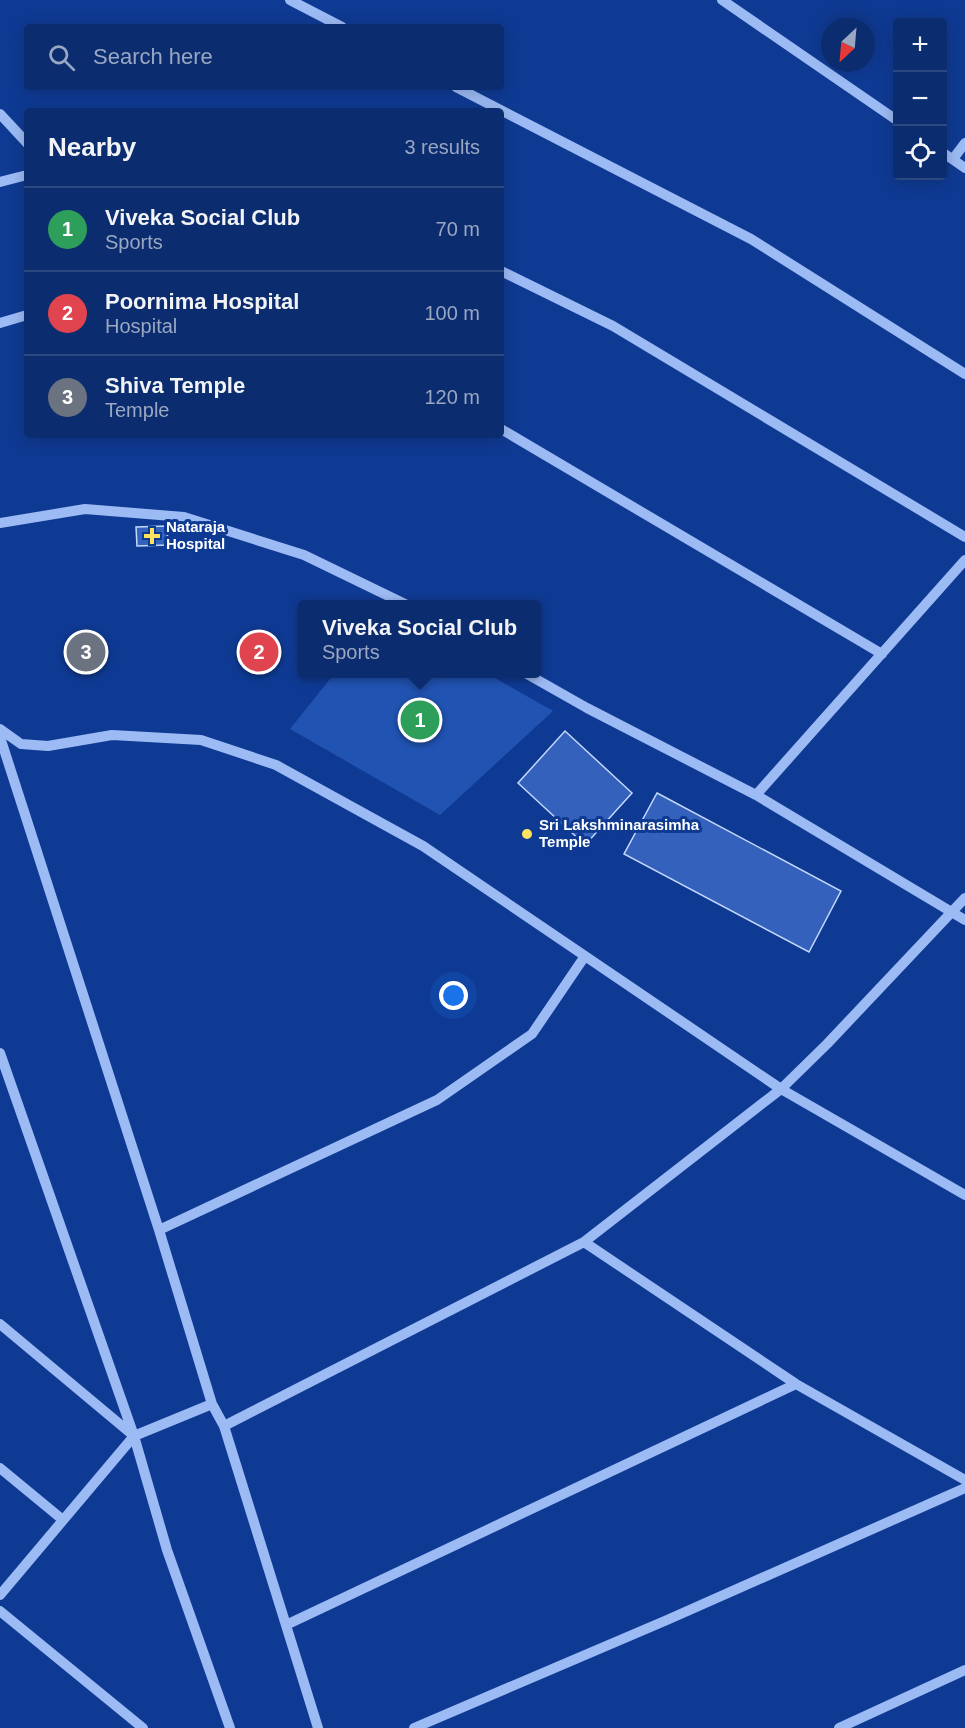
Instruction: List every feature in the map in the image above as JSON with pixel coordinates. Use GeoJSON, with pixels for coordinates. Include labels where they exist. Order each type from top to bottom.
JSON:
{"type":"FeatureCollection","features":[{"type":"Feature","properties":{"kind":"street"},"geometry":{"type":"LineString","coordinates":[[290,0],[336,24]]}},
{"type":"Feature","properties":{"kind":"street"},"geometry":{"type":"LineString","coordinates":[[722,0],[893,118]]}},
{"type":"Feature","properties":{"kind":"street"},"geometry":{"type":"LineString","coordinates":[[462,90],[497,108]]}},
{"type":"Feature","properties":{"kind":"street"},"geometry":{"type":"LineString","coordinates":[[504,112],[751,239],[965,374]]}},
{"type":"Feature","properties":{"kind":"street"},"geometry":{"type":"LineString","coordinates":[[0,114],[24,140]]}},
{"type":"Feature","properties":{"kind":"street"},"geometry":{"type":"LineString","coordinates":[[953,159],[965,143]]}},
{"type":"Feature","properties":{"kind":"street"},"geometry":{"type":"LineString","coordinates":[[947,155],[965,168]]}},
{"type":"Feature","properties":{"kind":"street"},"geometry":{"type":"LineString","coordinates":[[0,182],[24,176]]}},
{"type":"Feature","properties":{"kind":"street"},"geometry":{"type":"LineString","coordinates":[[504,272],[613,326],[965,537]]}},
{"type":"Feature","properties":{"kind":"street"},"geometry":{"type":"LineString","coordinates":[[0,322],[24,316]]}},
{"type":"Feature","properties":{"kind":"street"},"geometry":{"type":"LineString","coordinates":[[504,431],[882,654]]}},
{"type":"Feature","properties":{"kind":"street"},"geometry":{"type":"LineString","coordinates":[[0,523],[85,509],[184,517],[304,555],[397,600]]}},
{"type":"Feature","properties":{"kind":"street"},"geometry":{"type":"LineString","coordinates":[[756,795],[965,560]]}},
{"type":"Feature","properties":{"kind":"street"},"geometry":{"type":"LineString","coordinates":[[534,678],[587,708],[756,795],[965,920]]}},
{"type":"Feature","properties":{"kind":"street"},"geometry":{"type":"LineString","coordinates":[[0,729],[21,744],[48,746],[112,735],[201,740],[276,765],[423,846],[781,1089],[965,1195]]}},
{"type":"Feature","properties":{"kind":"street"},"geometry":{"type":"LineString","coordinates":[[0,737],[159,1230],[212,1404],[224,1426],[318,1728]]}},
{"type":"Feature","properties":{"kind":"street"},"geometry":{"type":"LineString","coordinates":[[224,1426],[585,1242],[781,1089],[827,1044],[965,898]]}},
{"type":"Feature","properties":{"kind":"street"},"geometry":{"type":"LineString","coordinates":[[159,1230],[437,1100],[532,1034],[585,956]]}},
{"type":"Feature","properties":{"kind":"street"},"geometry":{"type":"LineString","coordinates":[[0,1053],[134,1436],[167,1550],[230,1728]]}},
{"type":"Feature","properties":{"kind":"street"},"geometry":{"type":"LineString","coordinates":[[585,1242],[795,1384],[965,1480]]}},
{"type":"Feature","properties":{"kind":"street"},"geometry":{"type":"LineString","coordinates":[[0,1324],[134,1436]]}},
{"type":"Feature","properties":{"kind":"street"},"geometry":{"type":"LineString","coordinates":[[286,1625],[795,1384]]}},
{"type":"Feature","properties":{"kind":"street"},"geometry":{"type":"LineString","coordinates":[[0,1595],[134,1436],[212,1404]]}},
{"type":"Feature","properties":{"kind":"street"},"geometry":{"type":"LineString","coordinates":[[0,1468],[63,1520]]}},
{"type":"Feature","properties":{"kind":"street"},"geometry":{"type":"LineString","coordinates":[[414,1728],[667,1620],[965,1488]]}},
{"type":"Feature","properties":{"kind":"street"},"geometry":{"type":"LineString","coordinates":[[0,1611],[143,1728]]}},
{"type":"Feature","properties":{"kind":"street"},"geometry":{"type":"LineString","coordinates":[[838,1728],[965,1670]]}},
{"type":"Feature","properties":{"kind":"shaded area"},"geometry":{"type":"Polygon","coordinates":[[[331,678],[495,678],[553,711],[440,815],[290,729],[331,678]]]}},
{"type":"Feature","properties":{"kind":"building"},"geometry":{"type":"Polygon","coordinates":[[[167,526],[168,545],[137,546],[136,527],[167,526]]]}},
{"type":"Feature","properties":{"kind":"building"},"geometry":{"type":"Polygon","coordinates":[[[565,731],[632,793],[585,845],[518,783],[565,731]]]}},
{"type":"Feature","properties":{"kind":"building"},"geometry":{"type":"Polygon","coordinates":[[[657,793],[841,891],[809,952],[624,854],[657,793]]]}},
{"type":"Feature","properties":{"kind":"place","name":"Nataraja Hospital"},"geometry":{"type":"Point","coordinates":[152,536]}},
{"type":"Feature","properties":{"kind":"place","name":"Shiva Temple"},"geometry":{"type":"Point","coordinates":[86,652]}},
{"type":"Feature","properties":{"kind":"place","name":"Poornima Hospital"},"geometry":{"type":"Point","coordinates":[259,652]}},
{"type":"Feature","properties":{"kind":"place","name":"Viveka Social Club"},"geometry":{"type":"Point","coordinates":[420,720]}},
{"type":"Feature","properties":{"kind":"place","name":"Sri Lakshminarasimha Temple"},"geometry":{"type":"Point","coordinates":[527,834]}}]}
